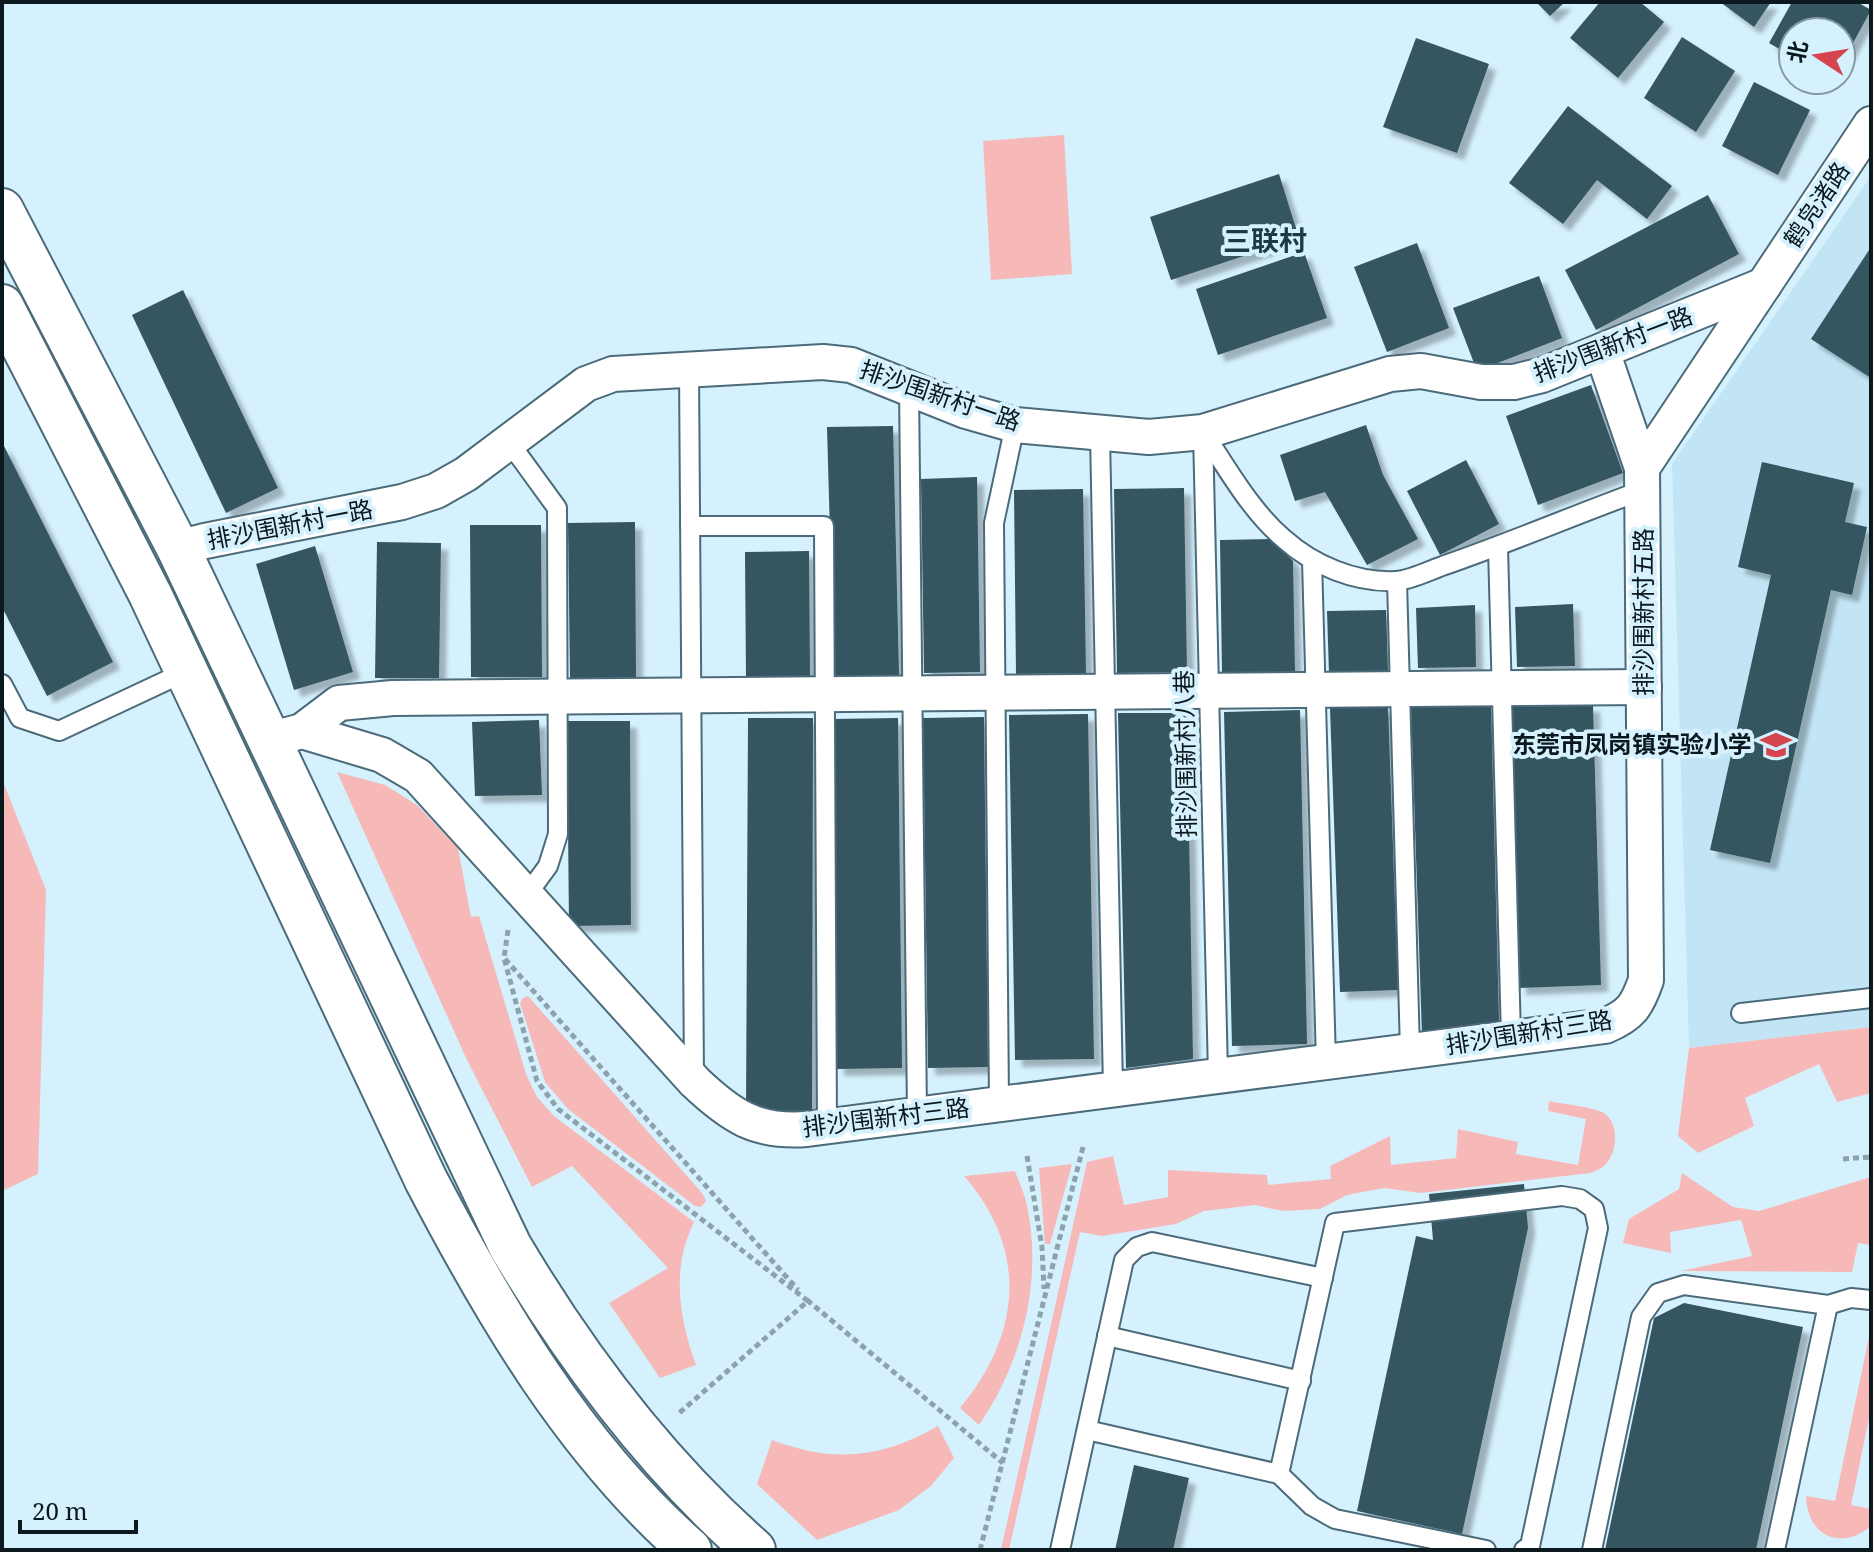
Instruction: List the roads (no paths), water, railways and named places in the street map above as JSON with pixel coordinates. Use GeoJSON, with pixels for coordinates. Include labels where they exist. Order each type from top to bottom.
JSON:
{"type":"FeatureCollection","features":[{"type":"Feature","properties":{"kind":"street","name":"鹤凫渚路"},"geometry":{"type":"LineString","coordinates":[[1764,285],[1871,124]]}},
{"type":"Feature","properties":{"kind":"street"},"geometry":{"type":"LineString","coordinates":[[2,210],[178,548],[285,735],[510,1246],[546,1306],[603,1388],[656,1453],[714,1515],[754,1550]]}},
{"type":"Feature","properties":{"kind":"street","name":"排沙围新村一路"},"geometry":{"type":"LineString","coordinates":[[178,548],[413,499],[436,491],[466,474],[586,384],[613,374],[823,362],[851,365],[966,411],[1015,425],[1149,437],[1203,432],[1390,374],[1421,371],[1481,382],[1514,382],[1542,375],[1764,285]]}},
{"type":"Feature","properties":{"kind":"street"},"geometry":{"type":"LineString","coordinates":[[1642,479],[1764,285]]}},
{"type":"Feature","properties":{"kind":"street"},"geometry":{"type":"LineString","coordinates":[[2,306],[150,594],[426,1180],[466,1255],[510,1330],[557,1400],[614,1473],[690,1550]]}},
{"type":"Feature","properties":{"kind":"street","name":"排沙围新村五路"},"geometry":{"type":"LineString","coordinates":[[1602,351],[1642,479],[1646,980],[1639,1001],[1625,1018]]}},
{"type":"Feature","properties":{"kind":"street"},"geometry":{"type":"LineString","coordinates":[[285,735],[339,703],[393,698],[1644,687]]}},
{"type":"Feature","properties":{"kind":"street","name":"排沙围新村三路"},"geometry":{"type":"LineString","coordinates":[[285,735],[382,755],[418,776],[695,1082],[716,1102],[741,1119],[762,1127],[784,1131],[917,1115],[1605,1026],[1625,1018]]}},
{"type":"Feature","properties":{"kind":"lane"},"geometry":{"type":"LineString","coordinates":[[689,368],[695,1082]]}},
{"type":"Feature","properties":{"kind":"lane"},"geometry":{"type":"LineString","coordinates":[[909,388],[917,1115]]}},
{"type":"Feature","properties":{"kind":"lane"},"geometry":{"type":"LineString","coordinates":[[999,1104],[994,523],[1015,425]]}},
{"type":"Feature","properties":{"kind":"lane"},"geometry":{"type":"LineString","coordinates":[[1203,432],[1255,509],[1283,538],[1312,560],[1349,576],[1397,581],[1498,547],[1642,479]]}},
{"type":"Feature","properties":{"kind":"lane","name":"排沙围新村八巷"},"geometry":{"type":"LineString","coordinates":[[1203,432],[1218,1075]]}},
{"type":"Feature","properties":{"kind":"lane"},"geometry":{"type":"LineString","coordinates":[[1100,434],[1113,1089]]}},
{"type":"Feature","properties":{"kind":"lane"},"geometry":{"type":"LineString","coordinates":[[509,442],[557,508],[558,834],[548,866],[520,889]]}},
{"type":"Feature","properties":{"kind":"lane"},"geometry":{"type":"LineString","coordinates":[[690,526],[824,526],[827,1126]]}},
{"type":"Feature","properties":{"kind":"lane"},"geometry":{"type":"LineString","coordinates":[[1498,547],[1511,1037]]}},
{"type":"Feature","properties":{"kind":"lane"},"geometry":{"type":"LineString","coordinates":[[1312,560],[1326,1062]]}},
{"type":"Feature","properties":{"kind":"lane"},"geometry":{"type":"LineString","coordinates":[[1397,581],[1410,1051]]}},
{"type":"Feature","properties":{"kind":"lane"},"geometry":{"type":"LineString","coordinates":[[2,684],[20,718],[59,731],[187,671]]}},
{"type":"Feature","properties":{"kind":"lane"},"geometry":{"type":"LineString","coordinates":[[1741,1013],[1871,998]]}},
{"type":"Feature","properties":{"kind":"lane"},"geometry":{"type":"LineString","coordinates":[[1279,1474],[1335,1223],[1562,1196],[1580,1199],[1594,1209],[1598,1228],[1530,1546],[1524,1550]]}},
{"type":"Feature","properties":{"kind":"lane"},"geometry":{"type":"LineString","coordinates":[[1060,1550],[1124,1260],[1137,1247],[1152,1242],[1323,1278]]}},
{"type":"Feature","properties":{"kind":"lane"},"geometry":{"type":"LineString","coordinates":[[1592,1550],[1641,1317],[1658,1293],[1684,1285],[1828,1305],[1851,1298],[1871,1300]]}},
{"type":"Feature","properties":{"kind":"lane"},"geometry":{"type":"LineString","coordinates":[[1775,1550],[1828,1305]]}},
{"type":"Feature","properties":{"kind":"lane"},"geometry":{"type":"LineString","coordinates":[[1107,1336],[1301,1381]]}},
{"type":"Feature","properties":{"kind":"lane"},"geometry":{"type":"LineString","coordinates":[[1087,1430],[1279,1474],[1312,1506],[1335,1519],[1486,1550]]}},
{"type":"Feature","properties":{"kind":"place","name":"东莞市凤岗镇实验小学"},"geometry":{"type":"Point","coordinates":[1776,745]}},
{"type":"Feature","properties":{"kind":"district","name":"三联村"},"geometry":{"type":"Point","coordinates":[1265,241]}}]}
